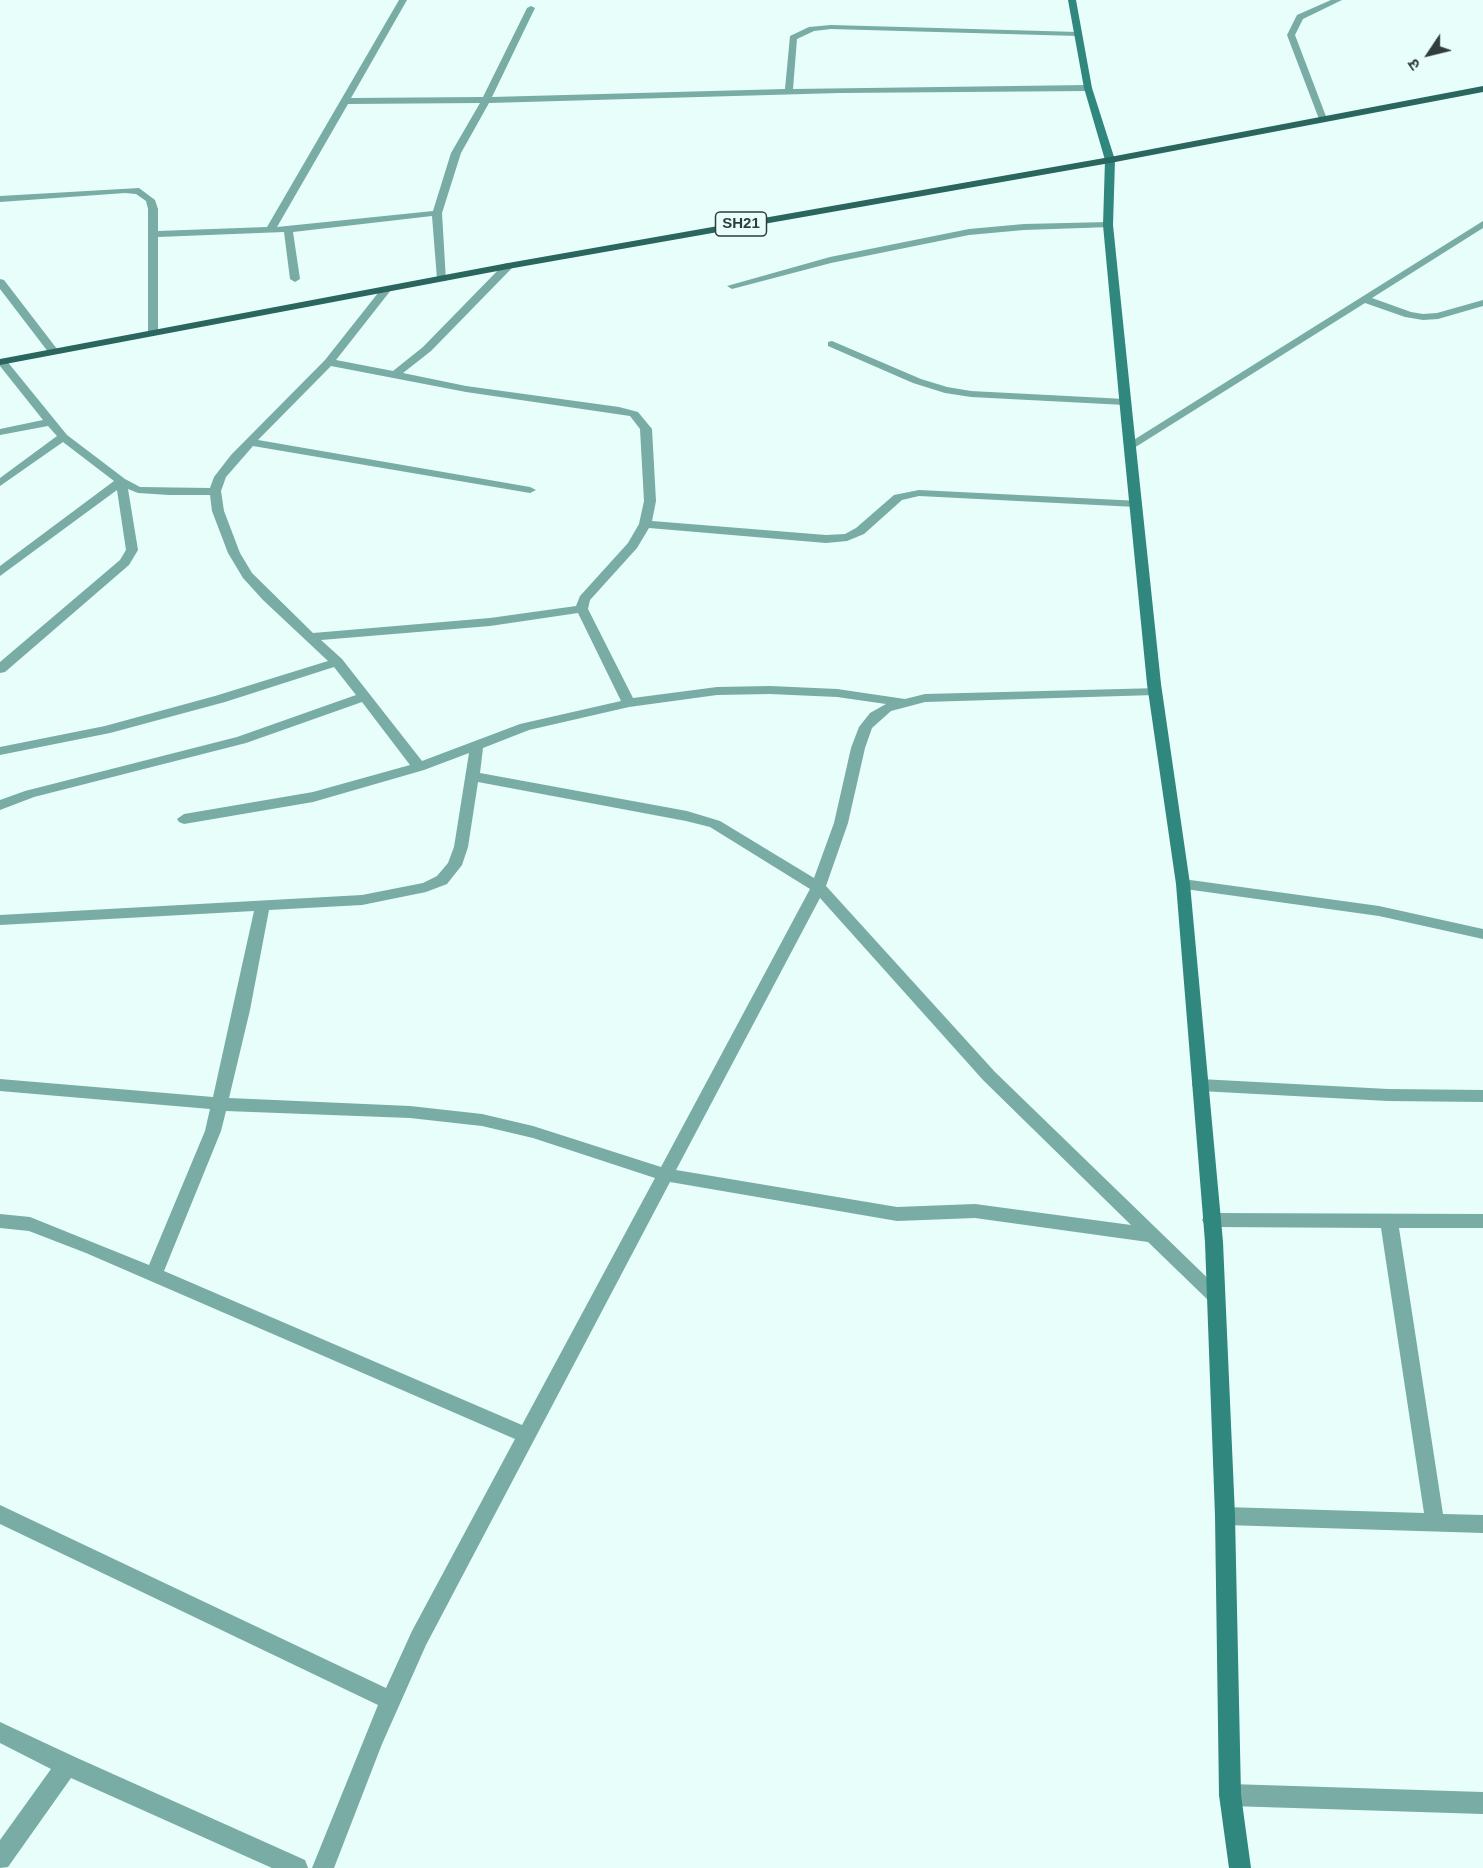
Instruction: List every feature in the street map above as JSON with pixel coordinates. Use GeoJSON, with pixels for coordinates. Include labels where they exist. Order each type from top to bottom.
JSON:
{"type":"FeatureCollection","features":[{"type":"Feature","properties":{"kind":"main road","name":"SH21"},"geometry":{"type":"LineString","coordinates":[[1,362],[508,266],[1110,160],[1483,89]]}},
{"type":"Feature","properties":{"kind":"street"},"geometry":{"type":"LineString","coordinates":[[270,231],[403,0]]}},
{"type":"Feature","properties":{"kind":"street"},"geometry":{"type":"LineString","coordinates":[[1072,0],[1088,88],[1110,160],[1108,225],[1125,402],[1155,691],[1183,884],[1216,1298],[1225,1516],[1230,1795],[1240,1868]]}},
{"type":"Feature","properties":{"kind":"street"},"geometry":{"type":"LineString","coordinates":[[1323,119],[1291,35],[1300,17],[1338,0]]}},
{"type":"Feature","properties":{"kind":"street"},"geometry":{"type":"LineString","coordinates":[[442,279],[437,213],[456,153],[486,100],[531,8]]}},
{"type":"Feature","properties":{"kind":"street"},"geometry":{"type":"LineString","coordinates":[[789,91],[793,38],[812,28],[1078,34]]}},
{"type":"Feature","properties":{"kind":"street"},"geometry":{"type":"LineString","coordinates":[[345,101],[486,100],[789,91],[1088,88]]}},
{"type":"Feature","properties":{"kind":"street"},"geometry":{"type":"LineString","coordinates":[[0,199],[125,190],[139,191],[150,200],[153,209],[153,333]]}},
{"type":"Feature","properties":{"kind":"street"},"geometry":{"type":"LineString","coordinates":[[153,234],[288,230],[437,213]]}},
{"type":"Feature","properties":{"kind":"street"},"geometry":{"type":"LineString","coordinates":[[732,286],[830,260],[969,232],[1024,227],[1108,225]]}},
{"type":"Feature","properties":{"kind":"street"},"geometry":{"type":"LineString","coordinates":[[1130,446],[1480,229]]}},
{"type":"Feature","properties":{"kind":"street"},"geometry":{"type":"LineString","coordinates":[[288,230],[295,279]]}},
{"type":"Feature","properties":{"kind":"street"},"geometry":{"type":"LineString","coordinates":[[395,375],[427,349],[508,266]]}},
{"type":"Feature","properties":{"kind":"street"},"geometry":{"type":"LineString","coordinates":[[0,282],[53,351]]}},
{"type":"Feature","properties":{"kind":"street"},"geometry":{"type":"LineString","coordinates":[[386,290],[329,362],[220,477],[215,491],[218,511],[234,553],[247,575],[337,662],[419,767]]}},
{"type":"Feature","properties":{"kind":"street"},"geometry":{"type":"LineString","coordinates":[[1364,299],[1409,315],[1423,317],[1438,316],[1483,303]]}},
{"type":"Feature","properties":{"kind":"street"},"geometry":{"type":"LineString","coordinates":[[832,344],[917,381],[945,390],[970,394],[1125,402]]}},
{"type":"Feature","properties":{"kind":"street"},"geometry":{"type":"LineString","coordinates":[[1,362],[63,437],[121,482],[138,490],[215,491]]}},
{"type":"Feature","properties":{"kind":"street"},"geometry":{"type":"LineString","coordinates":[[329,362],[466,389],[634,414],[646,429],[650,501],[645,524],[633,545],[584,599],[582,609],[629,703]]}},
{"type":"Feature","properties":{"kind":"street"},"geometry":{"type":"LineString","coordinates":[[0,432],[49,422]]}},
{"type":"Feature","properties":{"kind":"street"},"geometry":{"type":"LineString","coordinates":[[0,483],[63,437]]}},
{"type":"Feature","properties":{"kind":"street"},"geometry":{"type":"LineString","coordinates":[[251,442],[530,490]]}},
{"type":"Feature","properties":{"kind":"street"},"geometry":{"type":"LineString","coordinates":[[0,572],[121,482]]}},
{"type":"Feature","properties":{"kind":"street"},"geometry":{"type":"LineString","coordinates":[[0,669],[125,562],[132,550],[121,482]]}},
{"type":"Feature","properties":{"kind":"street"},"geometry":{"type":"LineString","coordinates":[[645,524],[826,539],[847,537],[860,531],[898,497],[919,493],[1136,503]]}},
{"type":"Feature","properties":{"kind":"street"},"geometry":{"type":"LineString","coordinates":[[310,637],[490,622],[582,609]]}},
{"type":"Feature","properties":{"kind":"street"},"geometry":{"type":"LineString","coordinates":[[0,751],[105,730],[220,699],[337,662]]}},
{"type":"Feature","properties":{"kind":"street"},"geometry":{"type":"LineString","coordinates":[[184,819],[313,797],[419,767],[525,727],[629,703],[698,693],[770,690],[837,693],[904,702]]}},
{"type":"Feature","properties":{"kind":"street"},"geometry":{"type":"LineString","coordinates":[[323,1868],[373,1740],[419,1638],[818,887],[841,823],[858,748],[866,727],[886,708],[925,698],[1155,691]]}},
{"type":"Feature","properties":{"kind":"street"},"geometry":{"type":"LineString","coordinates":[[0,805],[30,794],[241,740],[364,697]]}},
{"type":"Feature","properties":{"kind":"street"},"geometry":{"type":"LineString","coordinates":[[0,920],[362,900],[426,887],[442,880],[454,866],[461,847],[477,745]]}},
{"type":"Feature","properties":{"kind":"street"},"geometry":{"type":"LineString","coordinates":[[472,776],[687,816],[715,824],[818,887],[989,1076],[1216,1298]]}},
{"type":"Feature","properties":{"kind":"street"},"geometry":{"type":"LineString","coordinates":[[1183,884],[1379,911],[1483,934]]}},
{"type":"Feature","properties":{"kind":"street"},"geometry":{"type":"LineString","coordinates":[[154,1274],[213,1131],[242,1010],[263,905]]}},
{"type":"Feature","properties":{"kind":"street"},"geometry":{"type":"LineString","coordinates":[[1200,1084],[1388,1095],[1483,1096]]}},
{"type":"Feature","properties":{"kind":"street"},"geometry":{"type":"LineString","coordinates":[[0,1085],[219,1104],[410,1112],[482,1120],[533,1132],[666,1175],[897,1214],[975,1211],[1151,1235]]}},
{"type":"Feature","properties":{"kind":"street"},"geometry":{"type":"LineString","coordinates":[[1211,1220],[1483,1221]]}},
{"type":"Feature","properties":{"kind":"street"},"geometry":{"type":"LineString","coordinates":[[0,1221],[30,1224],[154,1274],[528,1436]]}},
{"type":"Feature","properties":{"kind":"street"},"geometry":{"type":"LineString","coordinates":[[1389,1221],[1435,1522]]}},
{"type":"Feature","properties":{"kind":"street"},"geometry":{"type":"LineString","coordinates":[[0,1514],[391,1701]]}},
{"type":"Feature","properties":{"kind":"street"},"geometry":{"type":"LineString","coordinates":[[1225,1516],[1483,1524]]}},
{"type":"Feature","properties":{"kind":"street"},"geometry":{"type":"LineString","coordinates":[[0,1732],[67,1766],[297,1868]]}},
{"type":"Feature","properties":{"kind":"street"},"geometry":{"type":"LineString","coordinates":[[0,1859],[67,1766]]}},
{"type":"Feature","properties":{"kind":"street"},"geometry":{"type":"LineString","coordinates":[[1230,1795],[1483,1803]]}}]}
